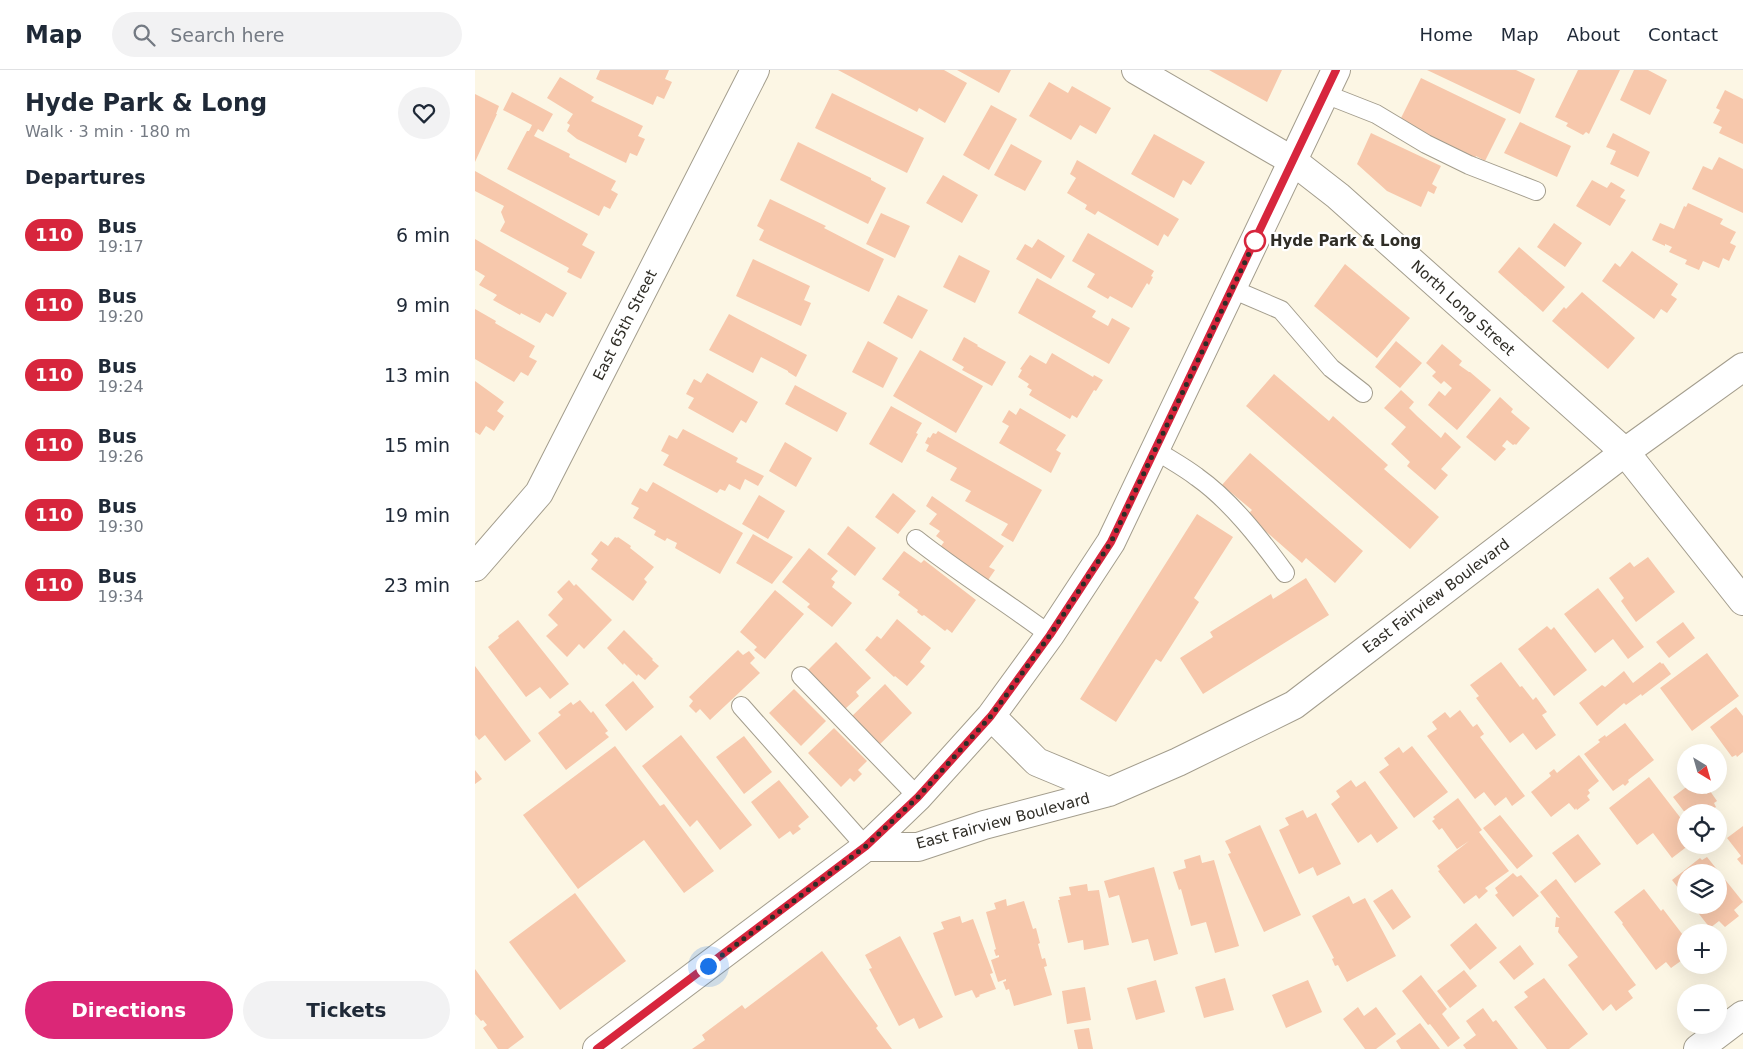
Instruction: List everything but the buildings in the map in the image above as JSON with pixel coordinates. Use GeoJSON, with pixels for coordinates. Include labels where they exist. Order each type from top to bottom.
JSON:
{"type":"FeatureCollection","features":[{"type":"Feature","properties":{"kind":"street","name":"East 65th Street"},"geometry":{"type":"LineString","coordinates":[[475,567],[539,493],[755,70]]}},
{"type":"Feature","properties":{"kind":"street","name":"North Long Street"},"geometry":{"type":"LineString","coordinates":[[1136,70],[1293,161],[1338,196],[1625,452],[1743,601]]}},
{"type":"Feature","properties":{"kind":"street"},"geometry":{"type":"LineString","coordinates":[[597,1049],[866,846],[918,797],[991,716],[1050,635],[1111,542],[1330,82]]}},
{"type":"Feature","properties":{"kind":"street","name":"East Fairview Boulevard"},"geometry":{"type":"LineString","coordinates":[[866,846],[918,847],[984,825],[1109,792],[1178,762],[1294,705],[1625,452],[1743,367]]}},
{"type":"Feature","properties":{"kind":"street","name":"East Fairview Boulevard"},"geometry":{"type":"LineString","coordinates":[[991,716],[1037,762],[1109,792]]}},
{"type":"Feature","properties":{"kind":"street"},"geometry":{"type":"LineString","coordinates":[[1698,1049],[1743,1015]]}},
{"type":"Feature","properties":{"kind":"lane"},"geometry":{"type":"LineString","coordinates":[[1330,82],[1376,114],[1426,144],[1469,165],[1536,191]]}},
{"type":"Feature","properties":{"kind":"lane"},"geometry":{"type":"LineString","coordinates":[[1232,288],[1281,310],[1331,368],[1363,393]]}},
{"type":"Feature","properties":{"kind":"lane"},"geometry":{"type":"LineString","coordinates":[[1155,450],[1198,478],[1226,503],[1266,548],[1285,574]]}},
{"type":"Feature","properties":{"kind":"lane"},"geometry":{"type":"LineString","coordinates":[[916,539],[949,565],[1050,635]]}},
{"type":"Feature","properties":{"kind":"lane"},"geometry":{"type":"LineString","coordinates":[[801,676],[918,797]]}},
{"type":"Feature","properties":{"kind":"lane"},"geometry":{"type":"LineString","coordinates":[[741,706],[866,846]]}},
{"type":"Feature","properties":{"kind":"bus line","name":"110"},"geometry":{"type":"LineString","coordinates":[[597,1049],[866,846],[918,797],[991,716],[1050,635],[1111,542],[1336,70]]}},
{"type":"Feature","properties":{"kind":"place","name":"Hyde Park & Long"},"geometry":{"type":"Point","coordinates":[1255,241]}},
{"type":"Feature","properties":{"kind":"route"},"geometry":{"type":"LineString","coordinates":[[708,966],[866,846],[918,797],[991,716],[1050,635],[1111,542],[1255,241]]}}]}
